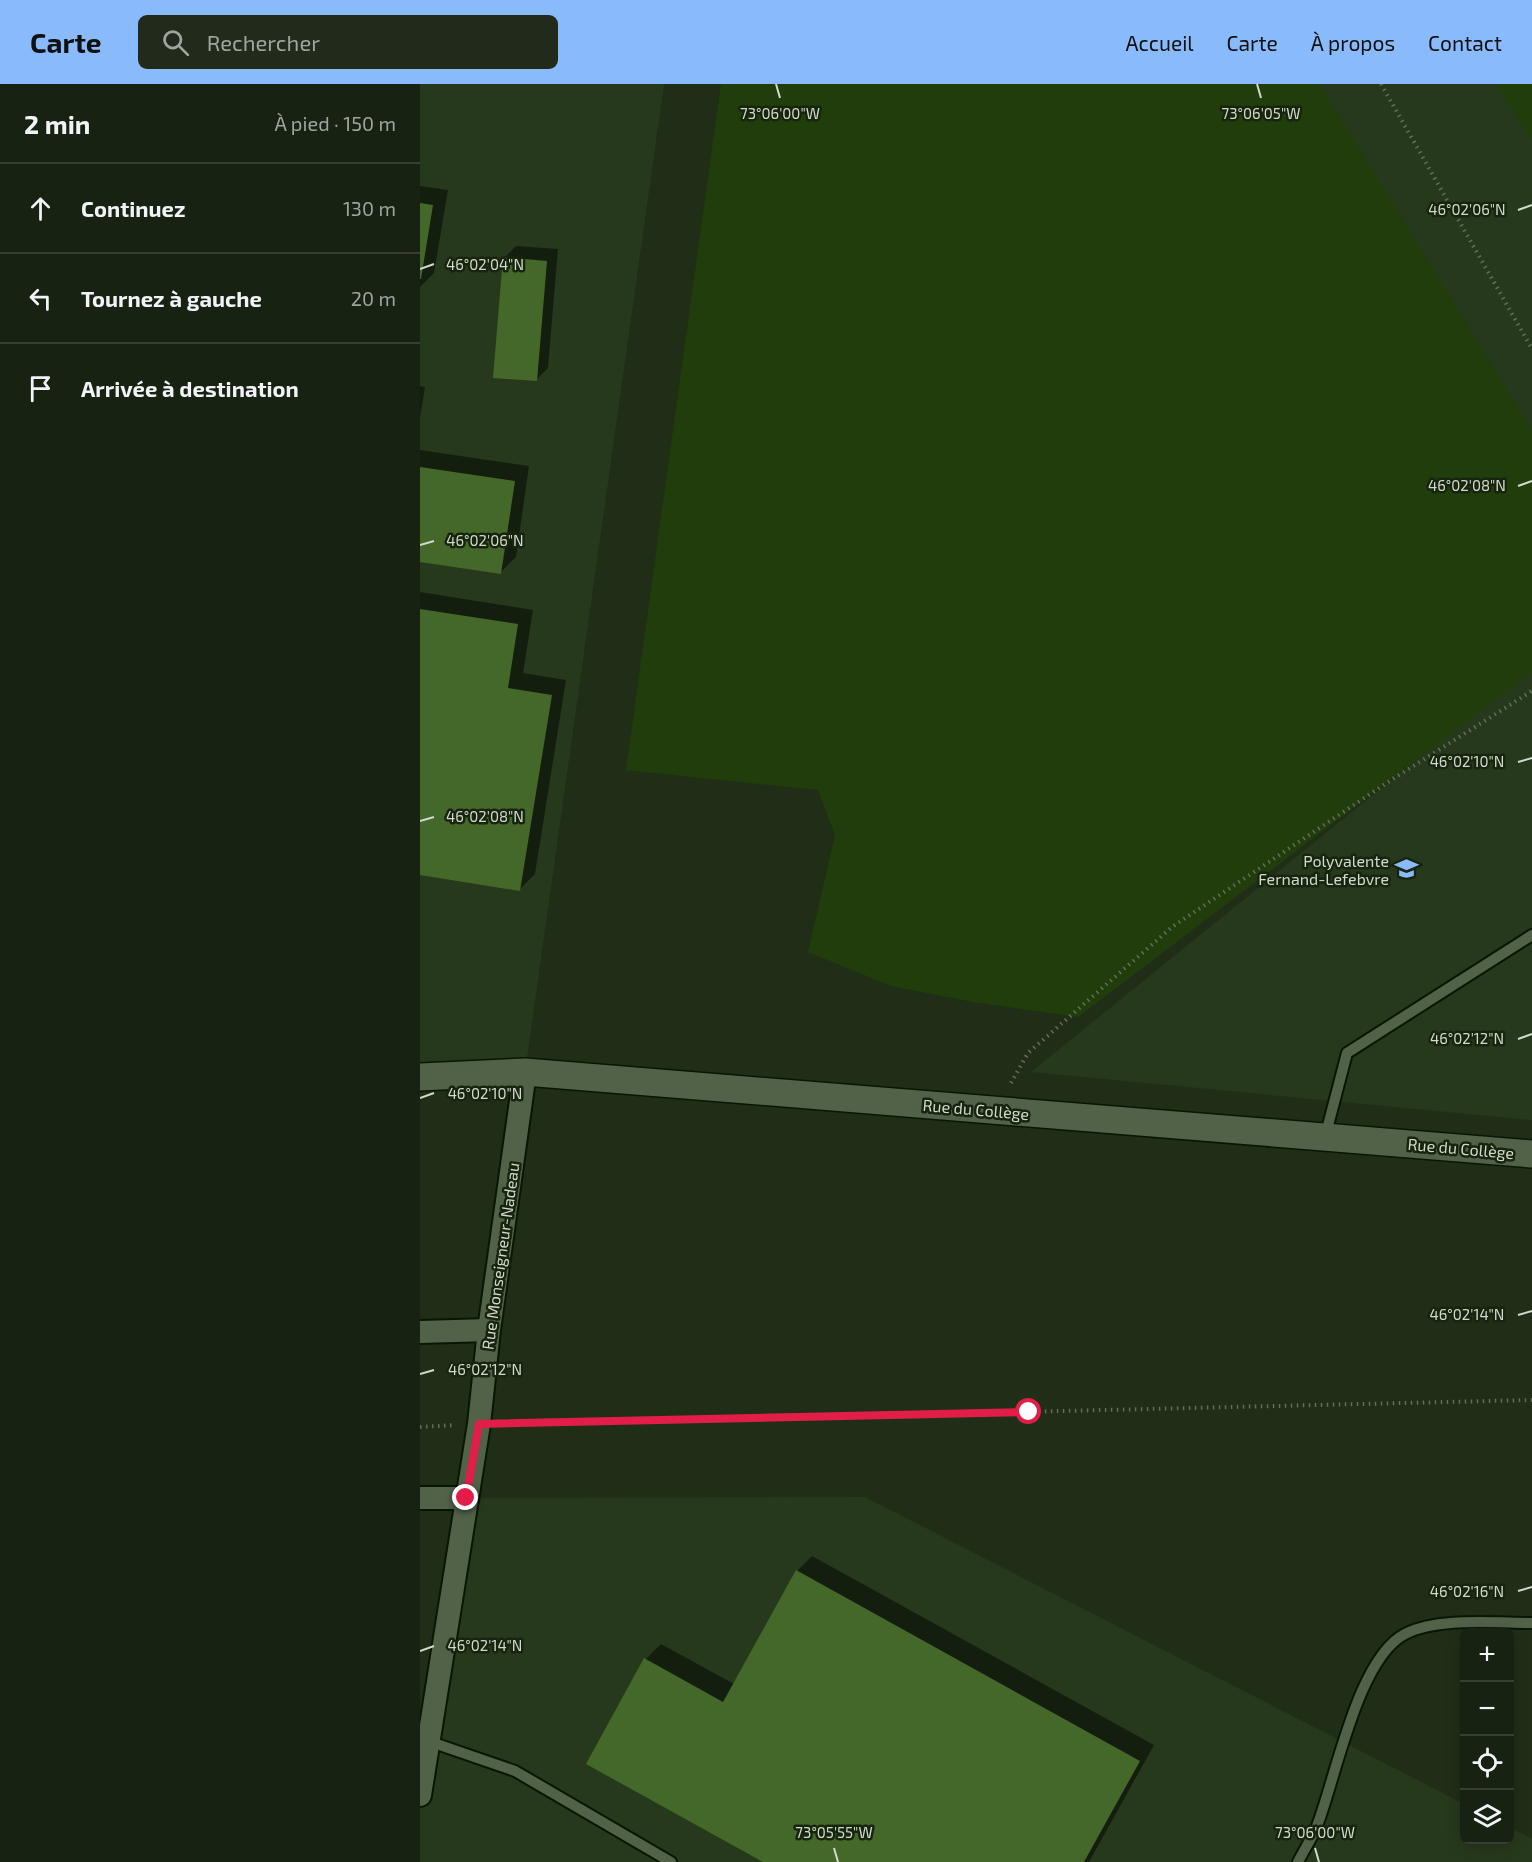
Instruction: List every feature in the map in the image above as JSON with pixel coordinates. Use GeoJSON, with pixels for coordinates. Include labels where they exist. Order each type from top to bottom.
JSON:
{"type":"FeatureCollection","features":[{"type":"Feature","properties":{"kind":"street","name":"Rue du Collège"},"geometry":{"type":"LineString","coordinates":[[420,1077],[525,1072],[1532,1154]]}},
{"type":"Feature","properties":{"kind":"street","name":"Rue Monseigneur-Nadeau"},"geometry":{"type":"LineString","coordinates":[[420,1795],[479,1424],[489,1330],[525,1072]]}},
{"type":"Feature","properties":{"kind":"street"},"geometry":{"type":"LineString","coordinates":[[420,1332],[489,1330]]}},
{"type":"Feature","properties":{"kind":"street"},"geometry":{"type":"LineString","coordinates":[[420,1498],[466,1498]]}},
{"type":"Feature","properties":{"kind":"lane"},"geometry":{"type":"LineString","coordinates":[[1325,1137],[1347,1053],[1532,934]]}},
{"type":"Feature","properties":{"kind":"lane"},"geometry":{"type":"LineString","coordinates":[[1298,1862],[1316,1828],[1363,1686],[1379,1660],[1404,1634],[1433,1625],[1532,1623]]}},
{"type":"Feature","properties":{"kind":"lane"},"geometry":{"type":"LineString","coordinates":[[428,1741],[515,1771],[671,1862]]}},
{"type":"Feature","properties":{"kind":"path"},"geometry":{"type":"LineString","coordinates":[[1381,84],[1532,349]]}},
{"type":"Feature","properties":{"kind":"path"},"geometry":{"type":"LineString","coordinates":[[1009,1088],[1028,1053],[1172,927],[1388,782],[1532,691]]}},
{"type":"Feature","properties":{"kind":"path"},"geometry":{"type":"LineString","coordinates":[[420,1426],[1532,1400]]}},
{"type":"Feature","properties":{"kind":"shaded area"},"geometry":{"type":"Polygon","coordinates":[[[420,84],[664,84],[525,1072],[420,1075],[420,84]]]}},
{"type":"Feature","properties":{"kind":"shaded area"},"geometry":{"type":"Polygon","coordinates":[[[721,84],[1320,84],[1532,430],[1532,672],[1078,1017],[973,1002],[891,986],[808,952],[835,835],[818,790],[626,770],[721,84]]]}},
{"type":"Feature","properties":{"kind":"shaded area"},"geometry":{"type":"Polygon","coordinates":[[[1290,84],[1532,84],[1532,458],[1290,84]]]}},
{"type":"Feature","properties":{"kind":"shaded area"},"geometry":{"type":"Polygon","coordinates":[[[1496,84],[1532,84],[1532,140],[1496,84]]]}},
{"type":"Feature","properties":{"kind":"shaded area","name":"Polyvalente Fernand-Lefebvre"},"geometry":{"type":"Polygon","coordinates":[[[1532,666],[1532,1120],[1031,1072],[1532,666]]]}},
{"type":"Feature","properties":{"kind":"shaded area"},"geometry":{"type":"Polygon","coordinates":[[[865,1497],[1460,1802],[1460,1844],[1514,1844],[1514,1829],[1532,1839],[1532,1862],[420,1862],[420,1795],[466,1498],[865,1497]]]}},
{"type":"Feature","properties":{"kind":"building"},"geometry":{"type":"Polygon","coordinates":[[[420,203],[433,205],[421,279],[420,279],[420,203]]]}},
{"type":"Feature","properties":{"kind":"building"},"geometry":{"type":"Polygon","coordinates":[[[503,257],[547,261],[537,381],[493,378],[503,257]]]}},
{"type":"Feature","properties":{"kind":"building"},"geometry":{"type":"Polygon","coordinates":[[[420,467],[515,481],[501,574],[420,562],[420,467]]]}},
{"type":"Feature","properties":{"kind":"building"},"geometry":{"type":"Polygon","coordinates":[[[420,609],[518,624],[508,688],[552,695],[520,891],[420,875],[420,609]]]}},
{"type":"Feature","properties":{"kind":"building"},"geometry":{"type":"Polygon","coordinates":[[[796,1570],[1140,1761],[1084,1862],[763,1862],[586,1764],[644,1658],[723,1702],[796,1570]]]}},
{"type":"Feature","properties":{"kind":"place","name":"Polyvalente Fernand-Lefebvre"},"geometry":{"type":"Point","coordinates":[1407,869]}},
{"type":"Feature","properties":{"kind":"route"},"geometry":{"type":"LineString","coordinates":[[466,1498],[479,1424],[1029,1412]]}}]}
